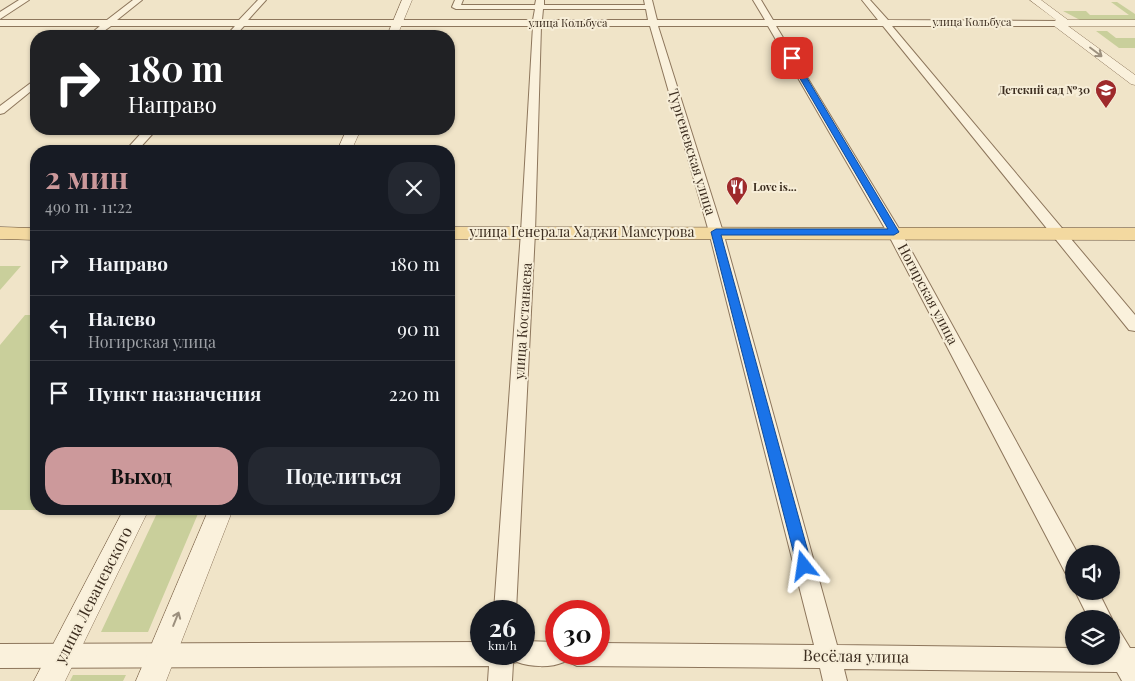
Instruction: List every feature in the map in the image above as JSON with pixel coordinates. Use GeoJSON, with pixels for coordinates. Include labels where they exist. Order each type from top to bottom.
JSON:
{"type":"FeatureCollection","features":[{"type":"Feature","properties":{"kind":"main road","name":"улица Генерала Хаджи Мамсурова"},"geometry":{"type":"LineString","coordinates":[[455,233],[894,232],[1135,234]]}},
{"type":"Feature","properties":{"kind":"main road"},"geometry":{"type":"LineString","coordinates":[[0,234],[30,234]]}},
{"type":"Feature","properties":{"kind":"street"},"geometry":{"type":"LineString","coordinates":[[0,16],[25,0]]}},
{"type":"Feature","properties":{"kind":"street"},"geometry":{"type":"LineString","coordinates":[[99,30],[138,0]]}},
{"type":"Feature","properties":{"kind":"street"},"geometry":{"type":"LineString","coordinates":[[235,30],[262,0]]}},
{"type":"Feature","properties":{"kind":"street"},"geometry":{"type":"LineString","coordinates":[[394,30],[407,0]]}},
{"type":"Feature","properties":{"kind":"street"},"geometry":{"type":"LineString","coordinates":[[458,0],[456,7],[539,3],[650,10]]}},
{"type":"Feature","properties":{"kind":"street","name":"Ногирская улица"},"geometry":{"type":"LineString","coordinates":[[757,0],[894,232],[1065,550]]}},
{"type":"Feature","properties":{"kind":"street"},"geometry":{"type":"LineString","coordinates":[[866,0],[1135,326]]}},
{"type":"Feature","properties":{"kind":"street"},"geometry":{"type":"LineString","coordinates":[[1035,0],[1066,23],[1135,68]]}},
{"type":"Feature","properties":{"kind":"street","name":"улица Костанаева"},"geometry":{"type":"LineString","coordinates":[[506,600],[528,232],[539,3]]}},
{"type":"Feature","properties":{"kind":"street","name":"улица Кольбуса"},"geometry":{"type":"LineString","coordinates":[[0,23],[537,23],[650,10],[770,21],[1135,23]]}},
{"type":"Feature","properties":{"kind":"street","name":"Тургеневская улица"},"geometry":{"type":"LineString","coordinates":[[650,10],[716,232],[835,681]]}},
{"type":"Feature","properties":{"kind":"street"},"geometry":{"type":"LineString","coordinates":[[1066,23],[1135,81]]}},
{"type":"Feature","properties":{"kind":"street"},"geometry":{"type":"LineString","coordinates":[[0,111],[30,87]]}},
{"type":"Feature","properties":{"kind":"street"},"geometry":{"type":"LineString","coordinates":[[136,145],[146,135]]}},
{"type":"Feature","properties":{"kind":"street","name":"улица Леваневского"},"geometry":{"type":"LineString","coordinates":[[49,681],[133,515]]}},
{"type":"Feature","properties":{"kind":"street"},"geometry":{"type":"LineString","coordinates":[[156,669],[218,515]]}},
{"type":"Feature","properties":{"kind":"street"},"geometry":{"type":"LineString","coordinates":[[1120,649],[1129,660],[1135,681]]}},
{"type":"Feature","properties":{"kind":"street","name":"Весёлая улица"},"geometry":{"type":"LineString","coordinates":[[610,654],[1129,660]]}},
{"type":"Feature","properties":{"kind":"street"},"geometry":{"type":"LineString","coordinates":[[0,656],[62,656],[156,669],[470,655]]}},
{"type":"Feature","properties":{"kind":"street"},"geometry":{"type":"LineString","coordinates":[[500,681],[501,665]]}},
{"type":"Feature","properties":{"kind":"green space"},"geometry":{"type":"Polygon","coordinates":[[[1111,2],[1117,2],[1135,14],[1135,21],[1080,20],[1063,11],[1086,11],[1090,15],[1129,15],[1111,2]]]}},
{"type":"Feature","properties":{"kind":"green space"},"geometry":{"type":"Polygon","coordinates":[[[1096,31],[1107,31],[1116,38],[1135,38],[1135,48],[1119,48],[1096,31]]]}},
{"type":"Feature","properties":{"kind":"green space"},"geometry":{"type":"Polygon","coordinates":[[[0,266],[21,266],[0,290],[0,266]]]}},
{"type":"Feature","properties":{"kind":"green space"},"geometry":{"type":"Polygon","coordinates":[[[25,315],[30,315],[30,510],[0,510],[0,345],[25,315]]]}},
{"type":"Feature","properties":{"kind":"green space"},"geometry":{"type":"Polygon","coordinates":[[[156,515],[197,515],[148,632],[101,632],[156,515]]]}},
{"type":"Feature","properties":{"kind":"green space"},"geometry":{"type":"Polygon","coordinates":[[[73,675],[126,675],[123,681],[70,681],[73,675]]]}},
{"type":"Feature","properties":{"kind":"place","name":"Детский сад №30"},"geometry":{"type":"Point","coordinates":[1106,109]}},
{"type":"Feature","properties":{"kind":"place","name":"Love is..."},"geometry":{"type":"Point","coordinates":[737,206]}},
{"type":"Feature","properties":{"kind":"route"},"geometry":{"type":"LineString","coordinates":[[792,58],[894,232],[716,232],[804,566]]}}]}
